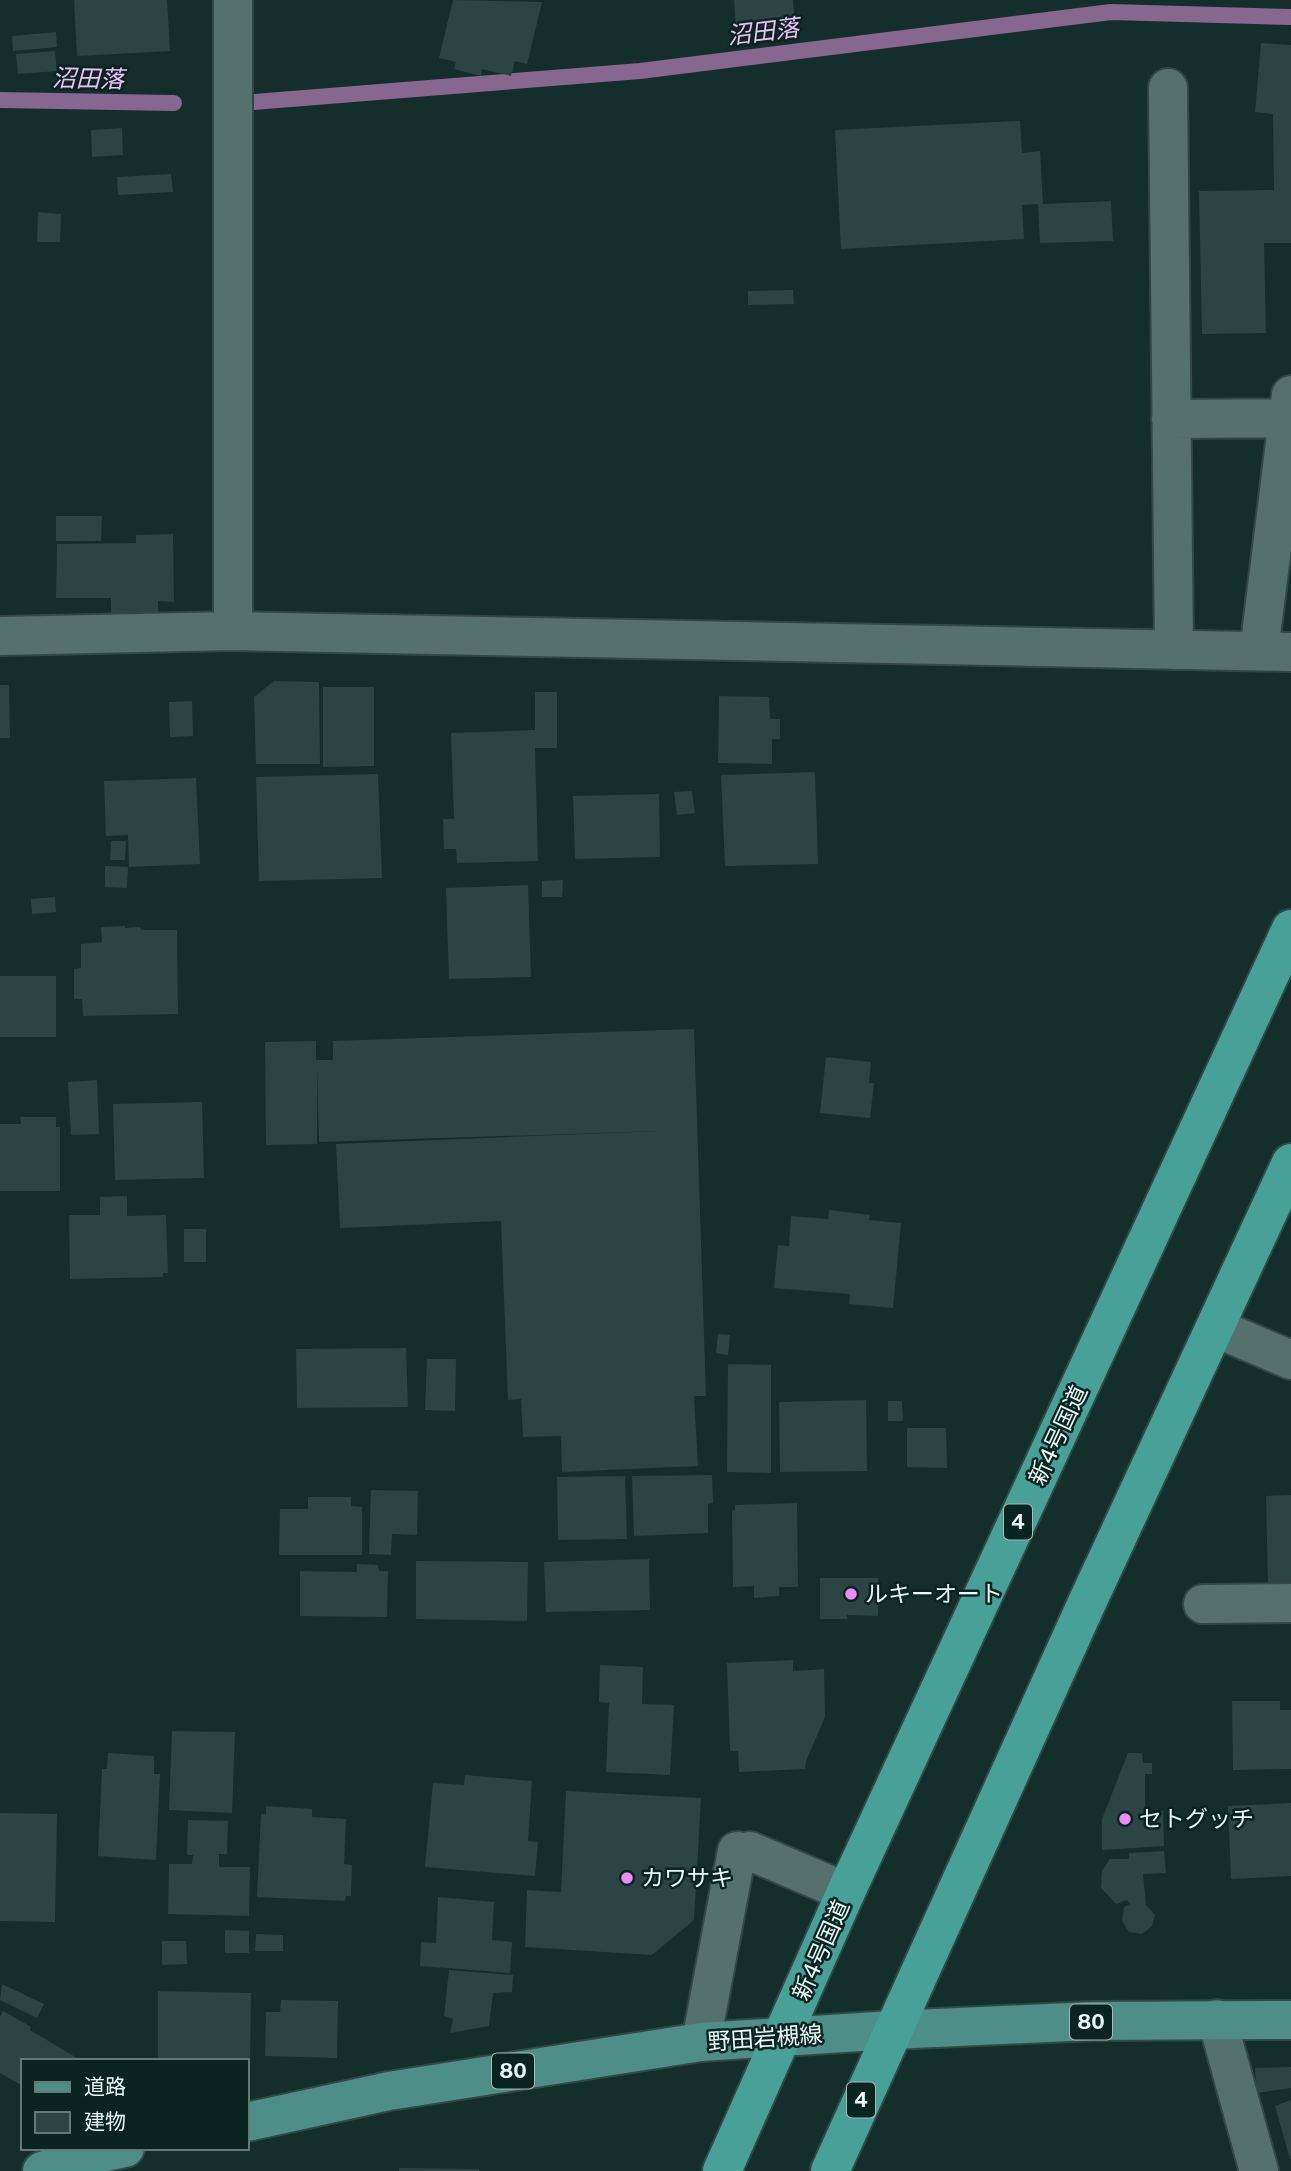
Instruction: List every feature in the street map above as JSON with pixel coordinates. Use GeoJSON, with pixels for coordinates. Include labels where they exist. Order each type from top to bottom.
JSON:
{"type":"FeatureCollection","features":[{"type":"Feature","properties":{"kind":"highway","name":"新4号国道"},"geometry":{"type":"LineString","coordinates":[[722,2171],[846,1892],[1291,929]]}},
{"type":"Feature","properties":{"kind":"highway","name":"4"},"geometry":{"type":"LineString","coordinates":[[830,2171],[1149,1467],[1291,1163]]}},
{"type":"Feature","properties":{"kind":"main road","name":"野田岩槻線"},"geometry":{"type":"LineString","coordinates":[[248,2122],[389,2091],[701,2042],[1092,2021],[1291,2020]]}},
{"type":"Feature","properties":{"kind":"main road"},"geometry":{"type":"LineString","coordinates":[[42,2171],[116,2150]]}},
{"type":"Feature","properties":{"kind":"street"},"geometry":{"type":"LineString","coordinates":[[233,0],[233,631]]}},
{"type":"Feature","properties":{"kind":"street"},"geometry":{"type":"LineString","coordinates":[[1168,88],[1174,650]]}},
{"type":"Feature","properties":{"kind":"street"},"geometry":{"type":"LineString","coordinates":[[0,636],[233,631],[1275,652],[1290,406],[1171,419]]}},
{"type":"Feature","properties":{"kind":"street"},"geometry":{"type":"LineString","coordinates":[[1216,1328],[1291,1360]]}},
{"type":"Feature","properties":{"kind":"street"},"geometry":{"type":"LineString","coordinates":[[1203,1604],[1291,1603]]}},
{"type":"Feature","properties":{"kind":"street"},"geometry":{"type":"LineString","coordinates":[[701,2042],[743,1851],[846,1892]]}},
{"type":"Feature","properties":{"kind":"street"},"geometry":{"type":"LineString","coordinates":[[1217,2019],[1259,2171]]}},
{"type":"Feature","properties":{"kind":"building"},"geometry":{"type":"Polygon","coordinates":[[[74,0],[167,0],[170,51],[77,56],[74,0]]]}},
{"type":"Feature","properties":{"kind":"building"},"geometry":{"type":"Polygon","coordinates":[[[453,0],[542,2],[527,64],[515,61],[511,76],[482,69],[481,76],[454,69],[456,62],[439,58],[453,0]]]}},
{"type":"Feature","properties":{"kind":"building"},"geometry":{"type":"Polygon","coordinates":[[[734,0],[793,0],[795,25],[736,29],[734,0]]]}},
{"type":"Feature","properties":{"kind":"building"},"geometry":{"type":"Polygon","coordinates":[[[56,32],[57,47],[13,51],[12,36],[56,32]]]}},
{"type":"Feature","properties":{"kind":"building"},"geometry":{"type":"Polygon","coordinates":[[[1261,43],[1291,45],[1291,243],[1264,243],[1266,333],[1202,334],[1199,191],[1274,190],[1273,114],[1255,112],[1261,43]]]}},
{"type":"Feature","properties":{"kind":"building"},"geometry":{"type":"Polygon","coordinates":[[[55,51],[57,71],[18,74],[16,54],[55,51]]]}},
{"type":"Feature","properties":{"kind":"building"},"geometry":{"type":"Polygon","coordinates":[[[1020,121],[1022,153],[1040,151],[1043,204],[1111,201],[1113,241],[1040,243],[1038,204],[1022,205],[1024,239],[841,249],[835,130],[1020,121]]]}},
{"type":"Feature","properties":{"kind":"building"},"geometry":{"type":"Polygon","coordinates":[[[122,128],[123,155],[92,157],[91,130],[122,128]]]}},
{"type":"Feature","properties":{"kind":"building"},"geometry":{"type":"Polygon","coordinates":[[[171,174],[173,192],[118,195],[117,177],[171,174]]]}},
{"type":"Feature","properties":{"kind":"building"},"geometry":{"type":"Polygon","coordinates":[[[38,212],[61,214],[60,242],[37,242],[38,212]]]}},
{"type":"Feature","properties":{"kind":"building"},"geometry":{"type":"Polygon","coordinates":[[[793,290],[794,304],[748,305],[748,291],[793,290]]]}},
{"type":"Feature","properties":{"kind":"building"},"geometry":{"type":"Polygon","coordinates":[[[56,516],[102,516],[101,541],[56,541],[56,516]]]}},
{"type":"Feature","properties":{"kind":"building"},"geometry":{"type":"Polygon","coordinates":[[[173,534],[174,602],[158,601],[158,612],[111,613],[111,598],[56,598],[57,544],[136,543],[136,535],[173,534]]]}},
{"type":"Feature","properties":{"kind":"building"},"geometry":{"type":"Polygon","coordinates":[[[274,681],[319,682],[320,764],[256,764],[254,697],[274,681]]]}},
{"type":"Feature","properties":{"kind":"building"},"geometry":{"type":"Polygon","coordinates":[[[0,685],[9,685],[10,738],[0,738],[0,685]]]}},
{"type":"Feature","properties":{"kind":"building"},"geometry":{"type":"Polygon","coordinates":[[[323,687],[374,687],[374,766],[323,767],[323,687]]]}},
{"type":"Feature","properties":{"kind":"building"},"geometry":{"type":"Polygon","coordinates":[[[535,692],[557,692],[557,748],[535,748],[538,861],[457,863],[456,849],[444,849],[443,819],[454,819],[451,733],[535,730],[535,692]]]}},
{"type":"Feature","properties":{"kind":"building"},"geometry":{"type":"Polygon","coordinates":[[[719,696],[769,697],[770,719],[780,719],[780,739],[772,739],[772,764],[718,763],[719,696]]]}},
{"type":"Feature","properties":{"kind":"building"},"geometry":{"type":"Polygon","coordinates":[[[192,701],[193,736],[170,737],[169,702],[192,701]]]}},
{"type":"Feature","properties":{"kind":"building"},"geometry":{"type":"Polygon","coordinates":[[[815,772],[818,864],[725,866],[721,775],[815,772]]]}},
{"type":"Feature","properties":{"kind":"building"},"geometry":{"type":"Polygon","coordinates":[[[378,774],[382,878],[259,881],[256,777],[378,774]]]}},
{"type":"Feature","properties":{"kind":"building"},"geometry":{"type":"Polygon","coordinates":[[[196,778],[200,864],[129,867],[128,835],[106,836],[104,781],[196,778]]]}},
{"type":"Feature","properties":{"kind":"building"},"geometry":{"type":"Polygon","coordinates":[[[692,791],[695,813],[677,815],[674,792],[692,791]]]}},
{"type":"Feature","properties":{"kind":"building"},"geometry":{"type":"Polygon","coordinates":[[[659,794],[660,857],[575,859],[573,796],[659,794]]]}},
{"type":"Feature","properties":{"kind":"building"},"geometry":{"type":"Polygon","coordinates":[[[111,841],[126,841],[125,860],[110,860],[111,841]]]}},
{"type":"Feature","properties":{"kind":"building"},"geometry":{"type":"Polygon","coordinates":[[[105,866],[128,867],[127,888],[105,887],[105,866]]]}},
{"type":"Feature","properties":{"kind":"building"},"geometry":{"type":"Polygon","coordinates":[[[563,880],[562,897],[542,897],[542,881],[563,880]]]}},
{"type":"Feature","properties":{"kind":"building"},"geometry":{"type":"Polygon","coordinates":[[[528,885],[531,977],[449,979],[446,888],[528,885]]]}},
{"type":"Feature","properties":{"kind":"building"},"geometry":{"type":"Polygon","coordinates":[[[55,897],[56,912],[32,914],[31,899],[55,897]]]}},
{"type":"Feature","properties":{"kind":"building"},"geometry":{"type":"Polygon","coordinates":[[[101,927],[140,927],[141,930],[177,930],[178,1014],[83,1016],[82,999],[74,999],[74,969],[81,968],[81,944],[102,942],[101,927]]]}},
{"type":"Feature","properties":{"kind":"building"},"geometry":{"type":"Polygon","coordinates":[[[0,976],[56,976],[56,1037],[0,1037],[0,976]]]}},
{"type":"Feature","properties":{"kind":"building"},"geometry":{"type":"Polygon","coordinates":[[[694,1029],[706,1396],[694,1396],[698,1466],[562,1472],[561,1436],[523,1437],[521,1399],[508,1400],[501,1221],[340,1228],[336,1144],[660,1131],[319,1142],[317,1066],[317,1144],[266,1145],[265,1042],[316,1041],[316,1060],[333,1060],[333,1041],[694,1029]]]}},
{"type":"Feature","properties":{"kind":"building"},"geometry":{"type":"Polygon","coordinates":[[[826,1057],[871,1062],[869,1083],[874,1083],[870,1118],[820,1113],[826,1057]]]}},
{"type":"Feature","properties":{"kind":"building"},"geometry":{"type":"Polygon","coordinates":[[[97,1080],[99,1134],[71,1135],[68,1082],[97,1080]]]}},
{"type":"Feature","properties":{"kind":"building"},"geometry":{"type":"Polygon","coordinates":[[[202,1102],[204,1178],[115,1180],[113,1104],[202,1102]]]}},
{"type":"Feature","properties":{"kind":"building"},"geometry":{"type":"Polygon","coordinates":[[[20,1117],[56,1117],[56,1127],[60,1127],[60,1191],[0,1191],[0,1124],[21,1124],[20,1117]]]}},
{"type":"Feature","properties":{"kind":"building"},"geometry":{"type":"Polygon","coordinates":[[[127,1196],[127,1216],[166,1215],[168,1273],[163,1273],[163,1277],[70,1279],[69,1215],[100,1215],[100,1197],[127,1196]]]}},
{"type":"Feature","properties":{"kind":"building"},"geometry":{"type":"Polygon","coordinates":[[[829,1210],[870,1215],[869,1220],[901,1223],[893,1308],[849,1304],[850,1294],[774,1288],[778,1245],[789,1246],[791,1216],[828,1219],[829,1210]]]}},
{"type":"Feature","properties":{"kind":"building"},"geometry":{"type":"Polygon","coordinates":[[[184,1229],[206,1229],[206,1262],[184,1262],[184,1229]]]}},
{"type":"Feature","properties":{"kind":"building"},"geometry":{"type":"Polygon","coordinates":[[[718,1334],[730,1335],[728,1355],[716,1353],[718,1334]]]}},
{"type":"Feature","properties":{"kind":"building"},"geometry":{"type":"Polygon","coordinates":[[[406,1348],[408,1407],[297,1408],[296,1349],[406,1348]]]}},
{"type":"Feature","properties":{"kind":"building"},"geometry":{"type":"Polygon","coordinates":[[[427,1359],[456,1359],[455,1411],[425,1410],[427,1359]]]}},
{"type":"Feature","properties":{"kind":"building"},"geometry":{"type":"Polygon","coordinates":[[[728,1364],[771,1365],[771,1473],[727,1472],[728,1364]]]}},
{"type":"Feature","properties":{"kind":"building"},"geometry":{"type":"Polygon","coordinates":[[[866,1400],[867,1471],[780,1472],[779,1402],[866,1400]]]}},
{"type":"Feature","properties":{"kind":"building"},"geometry":{"type":"Polygon","coordinates":[[[888,1401],[902,1401],[903,1421],[888,1421],[888,1401]]]}},
{"type":"Feature","properties":{"kind":"building"},"geometry":{"type":"Polygon","coordinates":[[[907,1428],[946,1428],[947,1468],[907,1467],[907,1428]]]}},
{"type":"Feature","properties":{"kind":"building"},"geometry":{"type":"Polygon","coordinates":[[[712,1475],[713,1503],[708,1504],[708,1533],[634,1536],[632,1476],[712,1475]]]}},
{"type":"Feature","properties":{"kind":"building"},"geometry":{"type":"Polygon","coordinates":[[[625,1476],[627,1539],[558,1540],[557,1477],[625,1476]]]}},
{"type":"Feature","properties":{"kind":"building"},"geometry":{"type":"Polygon","coordinates":[[[371,1490],[418,1491],[417,1535],[392,1534],[391,1555],[369,1554],[371,1490]]]}},
{"type":"Feature","properties":{"kind":"building"},"geometry":{"type":"Polygon","coordinates":[[[1291,1495],[1291,1583],[1268,1584],[1266,1496],[1291,1495]]]}},
{"type":"Feature","properties":{"kind":"building"},"geometry":{"type":"Polygon","coordinates":[[[308,1497],[351,1497],[351,1506],[362,1507],[362,1555],[279,1555],[280,1509],[308,1509],[308,1497]]]}},
{"type":"Feature","properties":{"kind":"building"},"geometry":{"type":"Polygon","coordinates":[[[797,1503],[798,1587],[779,1587],[779,1596],[754,1598],[754,1586],[733,1587],[732,1511],[735,1510],[735,1505],[797,1503]]]}},
{"type":"Feature","properties":{"kind":"building"},"geometry":{"type":"Polygon","coordinates":[[[649,1559],[650,1610],[546,1612],[544,1562],[649,1559]]]}},
{"type":"Feature","properties":{"kind":"building"},"geometry":{"type":"Polygon","coordinates":[[[416,1561],[528,1562],[527,1621],[416,1619],[416,1561]]]}},
{"type":"Feature","properties":{"kind":"building"},"geometry":{"type":"Polygon","coordinates":[[[357,1564],[378,1565],[379,1571],[388,1571],[387,1617],[300,1616],[300,1571],[357,1572],[357,1564]]]}},
{"type":"Feature","properties":{"kind":"building"},"geometry":{"type":"Polygon","coordinates":[[[820,1578],[878,1578],[878,1616],[847,1615],[847,1619],[820,1619],[820,1578]]]}},
{"type":"Feature","properties":{"kind":"building"},"geometry":{"type":"Polygon","coordinates":[[[793,1660],[793,1671],[824,1669],[825,1717],[805,1769],[739,1772],[738,1751],[730,1751],[727,1663],[793,1660]]]}},
{"type":"Feature","properties":{"kind":"building"},"geometry":{"type":"Polygon","coordinates":[[[600,1665],[643,1667],[642,1704],[674,1705],[670,1775],[606,1772],[609,1703],[599,1702],[600,1665]]]}},
{"type":"Feature","properties":{"kind":"building"},"geometry":{"type":"Polygon","coordinates":[[[1232,1701],[1280,1701],[1280,1710],[1291,1710],[1291,1769],[1233,1770],[1232,1701]]]}},
{"type":"Feature","properties":{"kind":"building"},"geometry":{"type":"Polygon","coordinates":[[[172,1731],[235,1732],[232,1813],[169,1810],[172,1731]]]}},
{"type":"Feature","properties":{"kind":"building"},"geometry":{"type":"Polygon","coordinates":[[[108,1753],[154,1756],[154,1774],[160,1774],[156,1860],[98,1856],[102,1769],[107,1769],[108,1753]]]}},
{"type":"Feature","properties":{"kind":"building"},"geometry":{"type":"Polygon","coordinates":[[[1128,1753],[1142,1753],[1143,1763],[1152,1763],[1152,1774],[1145,1774],[1145,1811],[1163,1811],[1164,1846],[1102,1850],[1102,1819],[1128,1753]]]}},
{"type":"Feature","properties":{"kind":"building"},"geometry":{"type":"Polygon","coordinates":[[[465,1775],[532,1781],[528,1841],[538,1842],[535,1876],[425,1867],[433,1783],[464,1785],[465,1775]]]}},
{"type":"Feature","properties":{"kind":"building"},"geometry":{"type":"Polygon","coordinates":[[[566,1791],[701,1798],[694,1920],[652,1955],[525,1947],[527,1890],[561,1892],[566,1791]]]}},
{"type":"Feature","properties":{"kind":"building"},"geometry":{"type":"Polygon","coordinates":[[[1291,1803],[1291,1876],[1231,1879],[1228,1806],[1291,1803]]]}},
{"type":"Feature","properties":{"kind":"building"},"geometry":{"type":"Polygon","coordinates":[[[266,1806],[312,1809],[312,1817],[346,1819],[344,1864],[352,1865],[351,1896],[346,1896],[345,1901],[257,1897],[261,1814],[266,1814],[266,1806]]]}},
{"type":"Feature","properties":{"kind":"building"},"geometry":{"type":"Polygon","coordinates":[[[0,1813],[57,1814],[55,1922],[0,1921],[0,1813]]]}},
{"type":"Feature","properties":{"kind":"building"},"geometry":{"type":"Polygon","coordinates":[[[188,1820],[228,1821],[227,1854],[219,1854],[219,1867],[250,1867],[249,1916],[168,1914],[169,1864],[192,1864],[193,1855],[187,1855],[188,1820]]]}},
{"type":"Feature","properties":{"kind":"building"},"geometry":{"type":"Polygon","coordinates":[[[1164,1851],[1166,1873],[1143,1874],[1146,1905],[1155,1915],[1152,1926],[1142,1934],[1129,1932],[1122,1921],[1124,1907],[1130,1904],[1127,1900],[1116,1904],[1101,1888],[1102,1871],[1110,1859],[1129,1859],[1129,1853],[1164,1851]]]}},
{"type":"Feature","properties":{"kind":"building"},"geometry":{"type":"Polygon","coordinates":[[[438,1897],[494,1902],[492,1940],[512,1942],[510,1973],[420,1966],[421,1942],[436,1943],[438,1897]]]}},
{"type":"Feature","properties":{"kind":"building"},"geometry":{"type":"Polygon","coordinates":[[[225,1930],[249,1931],[249,1953],[225,1953],[225,1930]]]}},
{"type":"Feature","properties":{"kind":"building"},"geometry":{"type":"Polygon","coordinates":[[[256,1934],[283,1935],[283,1951],[255,1951],[256,1934]]]}},
{"type":"Feature","properties":{"kind":"building"},"geometry":{"type":"Polygon","coordinates":[[[162,1941],[186,1941],[187,1964],[162,1965],[162,1941]]]}},
{"type":"Feature","properties":{"kind":"building"},"geometry":{"type":"Polygon","coordinates":[[[449,1970],[513,1975],[512,1992],[493,1993],[489,2026],[450,2033],[453,2019],[444,2016],[449,1970]]]}},
{"type":"Feature","properties":{"kind":"building"},"geometry":{"type":"Polygon","coordinates":[[[2,1984],[44,2004],[37,2018],[0,2000],[2,1984]]]}},
{"type":"Feature","properties":{"kind":"building"},"geometry":{"type":"Polygon","coordinates":[[[158,1991],[251,1993],[250,2064],[248,2059],[158,2058],[158,1991]]]}},
{"type":"Feature","properties":{"kind":"building"},"geometry":{"type":"Polygon","coordinates":[[[281,2000],[338,2001],[337,2058],[265,2056],[266,2012],[280,2012],[281,2000]]]}},
{"type":"Feature","properties":{"kind":"building"},"geometry":{"type":"Polygon","coordinates":[[[3,2011],[79,2059],[21,2059],[21,2085],[0,2073],[0,2017],[3,2011]]]}},
{"type":"Feature","properties":{"kind":"building"},"geometry":{"type":"Polygon","coordinates":[[[1291,2067],[1291,2088],[1257,2093],[1255,2068],[1291,2067]]]}},
{"type":"Feature","properties":{"kind":"building"},"geometry":{"type":"Polygon","coordinates":[[[1291,2100],[1291,2159],[1290,2159],[1275,2106],[1291,2100]]]}},
{"type":"Feature","properties":{"kind":"building"},"geometry":{"type":"Polygon","coordinates":[[[399,2168],[479,2169],[479,2171],[399,2171],[399,2168]]]}},
{"type":"Feature","properties":{"kind":"waterway","name":"沼田落"},"geometry":{"type":"LineString","coordinates":[[241,103],[640,71],[1111,12],[1291,17]]}},
{"type":"Feature","properties":{"kind":"waterway","name":"沼田落"},"geometry":{"type":"LineString","coordinates":[[0,100],[174,103]]}},
{"type":"Feature","properties":{"kind":"place","name":"ルキーオート"},"geometry":{"type":"Point","coordinates":[851,1594]}},
{"type":"Feature","properties":{"kind":"place","name":"セトグッチ"},"geometry":{"type":"Point","coordinates":[1125,1819]}},
{"type":"Feature","properties":{"kind":"place","name":"カワサキ"},"geometry":{"type":"Point","coordinates":[627,1878]}}]}
